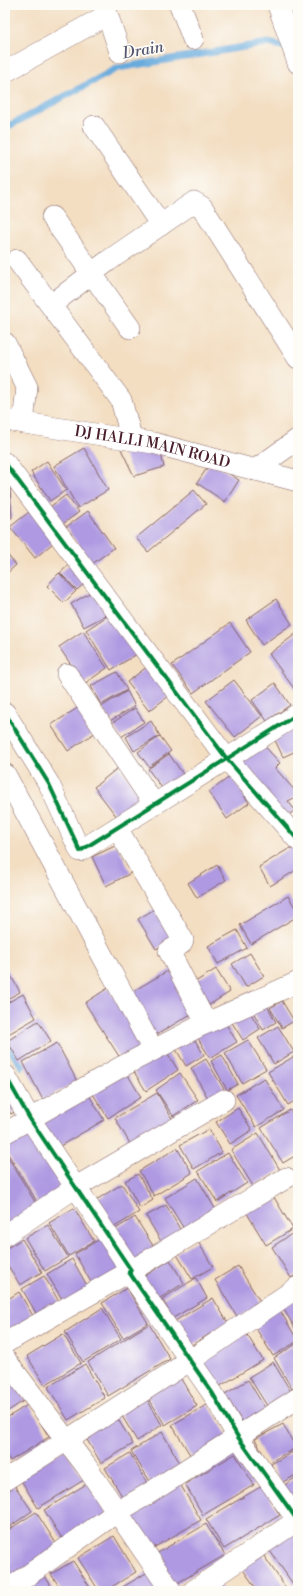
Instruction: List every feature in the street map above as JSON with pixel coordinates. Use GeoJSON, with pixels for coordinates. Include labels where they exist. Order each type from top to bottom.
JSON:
{"type":"FeatureCollection","features":[{"type":"Feature","properties":{"kind":"street"},"geometry":{"type":"LineString","coordinates":[[180,5],[193,39]]}},
{"type":"Feature","properties":{"kind":"street"},"geometry":{"type":"LineString","coordinates":[[278,5],[298,63]]}},
{"type":"Feature","properties":{"kind":"street"},"geometry":{"type":"LineString","coordinates":[[5,72],[105,10],[120,52]]}},
{"type":"Feature","properties":{"kind":"street"},"geometry":{"type":"LineString","coordinates":[[94,126],[161,225]]}},
{"type":"Feature","properties":{"kind":"street"},"geometry":{"type":"LineString","coordinates":[[51,305],[194,202],[202,207],[298,358]]}},
{"type":"Feature","properties":{"kind":"street"},"geometry":{"type":"LineString","coordinates":[[52,217],[130,328]]}},
{"type":"Feature","properties":{"kind":"street"},"geometry":{"type":"LineString","coordinates":[[17,260],[121,400],[132,440]]}},
{"type":"Feature","properties":{"kind":"street"},"geometry":{"type":"LineString","coordinates":[[5,343],[27,387],[14,421]]}},
{"type":"Feature","properties":{"kind":"street","name":"DJ HALLI MAIN ROAD"},"geometry":{"type":"LineString","coordinates":[[14,421],[153,443],[298,481]]}},
{"type":"Feature","properties":{"kind":"street"},"geometry":{"type":"LineString","coordinates":[[255,470],[298,439]]}},
{"type":"Feature","properties":{"kind":"street"},"geometry":{"type":"LineString","coordinates":[[5,463],[227,759],[298,840]]}},
{"type":"Feature","properties":{"kind":"street"},"geometry":{"type":"LineString","coordinates":[[66,674],[154,804]]}},
{"type":"Feature","properties":{"kind":"street"},"geometry":{"type":"LineString","coordinates":[[5,713],[49,784],[80,851],[298,714]]}},
{"type":"Feature","properties":{"kind":"street"},"geometry":{"type":"LineString","coordinates":[[5,774],[153,1050]]}},
{"type":"Feature","properties":{"kind":"street"},"geometry":{"type":"LineString","coordinates":[[117,828],[183,940],[181,944],[169,952],[206,1023]]}},
{"type":"Feature","properties":{"kind":"street"},"geometry":{"type":"LineString","coordinates":[[5,1133],[153,1050],[206,1023],[298,982]]}},
{"type":"Feature","properties":{"kind":"street"},"geometry":{"type":"LineString","coordinates":[[5,1075],[30,1119],[131,1270],[130,1272],[191,1360],[238,1437],[298,1520],[193,1591]]}},
{"type":"Feature","properties":{"kind":"street"},"geometry":{"type":"LineString","coordinates":[[5,1236],[76,1187],[224,1100]]}},
{"type":"Feature","properties":{"kind":"street"},"geometry":{"type":"LineString","coordinates":[[5,1343],[130,1272],[286,1178]]}},
{"type":"Feature","properties":{"kind":"street"},"geometry":{"type":"LineString","coordinates":[[5,1480],[191,1360],[298,1287]]}},
{"type":"Feature","properties":{"kind":"street"},"geometry":{"type":"LineString","coordinates":[[5,1359],[86,1466],[171,1591]]}},
{"type":"Feature","properties":{"kind":"street"},"geometry":{"type":"LineString","coordinates":[[6,1591],[117,1512],[298,1398]]}},
{"type":"Feature","properties":{"kind":"building"},"geometry":{"type":"Polygon","coordinates":[[[120,447],[161,454],[164,467],[134,476],[120,447]]]}},
{"type":"Feature","properties":{"kind":"building"},"geometry":{"type":"Polygon","coordinates":[[[84,448],[108,490],[78,508],[54,466],[84,448]]]}},
{"type":"Feature","properties":{"kind":"building"},"geometry":{"type":"Polygon","coordinates":[[[47,461],[66,490],[50,501],[31,472],[47,461]]]}},
{"type":"Feature","properties":{"kind":"building"},"geometry":{"type":"Polygon","coordinates":[[[211,462],[239,480],[225,502],[197,483],[211,462]]]}},
{"type":"Feature","properties":{"kind":"building"},"geometry":{"type":"Polygon","coordinates":[[[5,474],[9,474],[12,518],[5,517],[5,474]]]}},
{"type":"Feature","properties":{"kind":"building"},"geometry":{"type":"Polygon","coordinates":[[[194,490],[206,504],[148,552],[136,538],[194,490]]]}},
{"type":"Feature","properties":{"kind":"building"},"geometry":{"type":"Polygon","coordinates":[[[66,495],[79,512],[60,526],[47,509],[66,495]]]}},
{"type":"Feature","properties":{"kind":"building"},"geometry":{"type":"Polygon","coordinates":[[[34,508],[59,538],[35,558],[10,527],[34,508]]]}},
{"type":"Feature","properties":{"kind":"building"},"geometry":{"type":"Polygon","coordinates":[[[88,511],[114,548],[92,564],[66,527],[88,511]]]}},
{"type":"Feature","properties":{"kind":"building"},"geometry":{"type":"Polygon","coordinates":[[[5,552],[16,565],[5,575],[5,552]]]}},
{"type":"Feature","properties":{"kind":"building"},"geometry":{"type":"Polygon","coordinates":[[[72,562],[89,579],[77,590],[60,573],[72,562]]]}},
{"type":"Feature","properties":{"kind":"building"},"geometry":{"type":"Polygon","coordinates":[[[59,573],[76,591],[64,603],[47,586],[59,573]]]}},
{"type":"Feature","properties":{"kind":"building"},"geometry":{"type":"Polygon","coordinates":[[[96,589],[110,613],[84,627],[71,604],[96,589]]]}},
{"type":"Feature","properties":{"kind":"building"},"geometry":{"type":"Polygon","coordinates":[[[276,599],[292,624],[262,645],[246,620],[276,599]]]}},
{"type":"Feature","properties":{"kind":"building"},"geometry":{"type":"Polygon","coordinates":[[[112,613],[137,654],[111,670],[86,630],[112,613]]]}},
{"type":"Feature","properties":{"kind":"building"},"geometry":{"type":"Polygon","coordinates":[[[230,623],[250,652],[193,693],[172,665],[230,623]]]}},
{"type":"Feature","properties":{"kind":"building"},"geometry":{"type":"Polygon","coordinates":[[[83,631],[107,668],[84,684],[59,647],[83,631]]]}},
{"type":"Feature","properties":{"kind":"building"},"geometry":{"type":"Polygon","coordinates":[[[297,633],[298,635],[298,694],[269,654],[297,633]]]}},
{"type":"Feature","properties":{"kind":"building"},"geometry":{"type":"Polygon","coordinates":[[[152,663],[174,692],[149,711],[127,682],[152,663]]]}},
{"type":"Feature","properties":{"kind":"building"},"geometry":{"type":"Polygon","coordinates":[[[117,672],[127,690],[101,705],[91,686],[117,672]]]}},
{"type":"Feature","properties":{"kind":"building"},"geometry":{"type":"Polygon","coordinates":[[[234,680],[262,716],[235,737],[206,701],[234,680]]]}},
{"type":"Feature","properties":{"kind":"building"},"geometry":{"type":"Polygon","coordinates":[[[275,683],[290,705],[267,721],[252,700],[275,683]]]}},
{"type":"Feature","properties":{"kind":"building"},"geometry":{"type":"Polygon","coordinates":[[[127,691],[135,706],[110,721],[101,707],[127,691]]]}},
{"type":"Feature","properties":{"kind":"building"},"geometry":{"type":"Polygon","coordinates":[[[79,707],[96,732],[68,751],[51,725],[79,707]]]}},
{"type":"Feature","properties":{"kind":"building"},"geometry":{"type":"Polygon","coordinates":[[[135,708],[144,722],[121,737],[112,723],[135,708]]]}},
{"type":"Feature","properties":{"kind":"building"},"geometry":{"type":"Polygon","coordinates":[[[151,721],[160,736],[134,751],[126,737],[151,721]]]}},
{"type":"Feature","properties":{"kind":"building"},"geometry":{"type":"Polygon","coordinates":[[[298,727],[298,750],[283,757],[274,738],[298,727]]]}},
{"type":"Feature","properties":{"kind":"building"},"geometry":{"type":"Polygon","coordinates":[[[160,736],[171,751],[149,767],[138,752],[160,736]]]}},
{"type":"Feature","properties":{"kind":"building"},"geometry":{"type":"Polygon","coordinates":[[[261,742],[280,763],[275,768],[298,794],[298,796],[288,801],[295,810],[285,818],[237,763],[261,742]]]}},
{"type":"Feature","properties":{"kind":"building"},"geometry":{"type":"Polygon","coordinates":[[[169,754],[183,774],[162,788],[148,769],[169,754]]]}},
{"type":"Feature","properties":{"kind":"building"},"geometry":{"type":"Polygon","coordinates":[[[119,767],[145,801],[120,821],[94,787],[119,767]]]}},
{"type":"Feature","properties":{"kind":"building"},"geometry":{"type":"Polygon","coordinates":[[[231,776],[249,803],[227,819],[209,792],[231,776]]]}},
{"type":"Feature","properties":{"kind":"building"},"geometry":{"type":"Polygon","coordinates":[[[117,845],[131,873],[106,886],[92,857],[117,845]]]}},
{"type":"Feature","properties":{"kind":"building"},"geometry":{"type":"Polygon","coordinates":[[[295,845],[298,850],[298,869],[270,886],[259,867],[295,845]]]}},
{"type":"Feature","properties":{"kind":"building"},"geometry":{"type":"Polygon","coordinates":[[[217,865],[226,880],[197,898],[188,883],[217,865]]]}},
{"type":"Feature","properties":{"kind":"building"},"geometry":{"type":"Polygon","coordinates":[[[288,896],[298,912],[298,916],[251,944],[240,925],[288,896]]]}},
{"type":"Feature","properties":{"kind":"building"},"geometry":{"type":"Polygon","coordinates":[[[158,907],[176,937],[156,949],[138,919],[158,907]]]}},
{"type":"Feature","properties":{"kind":"building"},"geometry":{"type":"Polygon","coordinates":[[[237,930],[247,948],[218,964],[208,946],[237,930]]]}},
{"type":"Feature","properties":{"kind":"building"},"geometry":{"type":"Polygon","coordinates":[[[250,953],[264,976],[246,987],[232,964],[250,953]]]}},
{"type":"Feature","properties":{"kind":"building"},"geometry":{"type":"Polygon","coordinates":[[[5,967],[20,992],[5,1000],[5,967]]]}},
{"type":"Feature","properties":{"kind":"building"},"geometry":{"type":"Polygon","coordinates":[[[171,969],[196,1011],[153,1037],[128,994],[171,969]]]}},
{"type":"Feature","properties":{"kind":"building"},"geometry":{"type":"Polygon","coordinates":[[[216,969],[230,992],[209,1005],[195,982],[216,969]]]}},
{"type":"Feature","properties":{"kind":"building"},"geometry":{"type":"Polygon","coordinates":[[[108,988],[145,1047],[122,1061],[85,1003],[108,988]]]}},
{"type":"Feature","properties":{"kind":"building"},"geometry":{"type":"Polygon","coordinates":[[[23,994],[36,1018],[5,1036],[5,1004],[23,994]]]}},
{"type":"Feature","properties":{"kind":"building"},"geometry":{"type":"Polygon","coordinates":[[[264,1000],[276,1022],[263,1030],[251,1008],[264,1000]]]}},
{"type":"Feature","properties":{"kind":"building"},"geometry":{"type":"Polygon","coordinates":[[[282,1001],[294,1021],[282,1028],[270,1008],[282,1001]]]}},
{"type":"Feature","properties":{"kind":"building"},"geometry":{"type":"Polygon","coordinates":[[[247,1007],[260,1029],[243,1040],[229,1018],[247,1007]]]}},
{"type":"Feature","properties":{"kind":"building"},"geometry":{"type":"Polygon","coordinates":[[[223,1019],[237,1042],[210,1058],[196,1035],[223,1019]]]}},
{"type":"Feature","properties":{"kind":"building"},"geometry":{"type":"Polygon","coordinates":[[[38,1021],[51,1041],[19,1061],[7,1041],[38,1021]]]}},
{"type":"Feature","properties":{"kind":"building"},"geometry":{"type":"Polygon","coordinates":[[[278,1026],[294,1052],[274,1064],[258,1038],[278,1026]]]}},
{"type":"Feature","properties":{"kind":"building"},"geometry":{"type":"Polygon","coordinates":[[[190,1032],[204,1055],[186,1066],[172,1043],[190,1032]]]}},
{"type":"Feature","properties":{"kind":"building"},"geometry":{"type":"Polygon","coordinates":[[[248,1040],[266,1069],[242,1083],[225,1053],[248,1040]]]}},
{"type":"Feature","properties":{"kind":"building"},"geometry":{"type":"Polygon","coordinates":[[[57,1043],[77,1081],[43,1100],[23,1062],[57,1043]]]}},
{"type":"Feature","properties":{"kind":"building"},"geometry":{"type":"Polygon","coordinates":[[[163,1046],[178,1070],[146,1091],[131,1067],[163,1046]]]}},
{"type":"Feature","properties":{"kind":"building"},"geometry":{"type":"Polygon","coordinates":[[[298,1054],[298,1099],[288,1105],[268,1072],[298,1054]]]}},
{"type":"Feature","properties":{"kind":"building"},"geometry":{"type":"Polygon","coordinates":[[[222,1055],[238,1084],[227,1090],[211,1061],[222,1055]]]}},
{"type":"Feature","properties":{"kind":"building"},"geometry":{"type":"Polygon","coordinates":[[[206,1059],[224,1089],[208,1098],[191,1068],[206,1059]]]}},
{"type":"Feature","properties":{"kind":"building"},"geometry":{"type":"Polygon","coordinates":[[[125,1070],[141,1097],[108,1118],[91,1091],[125,1070]]]}},
{"type":"Feature","properties":{"kind":"building"},"geometry":{"type":"Polygon","coordinates":[[[180,1073],[198,1100],[173,1116],[156,1090],[180,1073]]]}},
{"type":"Feature","properties":{"kind":"building"},"geometry":{"type":"Polygon","coordinates":[[[264,1078],[284,1110],[256,1127],[236,1095],[264,1078]]]}},
{"type":"Feature","properties":{"kind":"building"},"geometry":{"type":"Polygon","coordinates":[[[5,1080],[22,1108],[11,1114],[5,1105],[5,1080]]]}},
{"type":"Feature","properties":{"kind":"building"},"geometry":{"type":"Polygon","coordinates":[[[86,1090],[104,1120],[55,1149],[38,1119],[86,1090]]]}},
{"type":"Feature","properties":{"kind":"building"},"geometry":{"type":"Polygon","coordinates":[[[157,1093],[174,1122],[132,1147],[115,1118],[157,1093]]]}},
{"type":"Feature","properties":{"kind":"building"},"geometry":{"type":"Polygon","coordinates":[[[238,1108],[252,1130],[230,1144],[216,1122],[238,1108]]]}},
{"type":"Feature","properties":{"kind":"building"},"geometry":{"type":"Polygon","coordinates":[[[290,1110],[298,1122],[298,1154],[283,1163],[261,1128],[290,1110]]]}},
{"type":"Feature","properties":{"kind":"building"},"geometry":{"type":"Polygon","coordinates":[[[31,1123],[71,1186],[39,1205],[5,1149],[5,1140],[31,1123]]]}},
{"type":"Feature","properties":{"kind":"building"},"geometry":{"type":"Polygon","coordinates":[[[209,1129],[222,1152],[194,1169],[180,1145],[209,1129]]]}},
{"type":"Feature","properties":{"kind":"building"},"geometry":{"type":"Polygon","coordinates":[[[258,1133],[280,1170],[253,1186],[231,1150],[258,1133]]]}},
{"type":"Feature","properties":{"kind":"building"},"geometry":{"type":"Polygon","coordinates":[[[177,1148],[192,1173],[154,1196],[139,1171],[177,1148]]]}},
{"type":"Feature","properties":{"kind":"building"},"geometry":{"type":"Polygon","coordinates":[[[5,1152],[38,1207],[5,1228],[5,1152]]]}},
{"type":"Feature","properties":{"kind":"building"},"geometry":{"type":"Polygon","coordinates":[[[228,1153],[247,1183],[217,1202],[198,1171],[228,1153]]]}},
{"type":"Feature","properties":{"kind":"building"},"geometry":{"type":"Polygon","coordinates":[[[138,1174],[153,1200],[140,1208],[125,1181],[138,1174]]]}},
{"type":"Feature","properties":{"kind":"building"},"geometry":{"type":"Polygon","coordinates":[[[197,1178],[216,1210],[184,1229],[165,1198],[197,1178]]]}},
{"type":"Feature","properties":{"kind":"building"},"geometry":{"type":"Polygon","coordinates":[[[122,1184],[139,1212],[108,1231],[91,1203],[122,1184]]]}},
{"type":"Feature","properties":{"kind":"building"},"geometry":{"type":"Polygon","coordinates":[[[272,1194],[293,1229],[266,1245],[245,1210],[272,1194]]]}},
{"type":"Feature","properties":{"kind":"building"},"geometry":{"type":"Polygon","coordinates":[[[166,1205],[184,1236],[165,1248],[146,1216],[166,1205]]]}},
{"type":"Feature","properties":{"kind":"building"},"geometry":{"type":"Polygon","coordinates":[[[74,1208],[94,1241],[69,1256],[49,1223],[74,1208]]]}},
{"type":"Feature","properties":{"kind":"building"},"geometry":{"type":"Polygon","coordinates":[[[135,1217],[155,1249],[131,1264],[112,1231],[135,1217]]]}},
{"type":"Feature","properties":{"kind":"building"},"geometry":{"type":"Polygon","coordinates":[[[48,1225],[68,1257],[45,1271],[25,1238],[48,1225]]]}},
{"type":"Feature","properties":{"kind":"building"},"geometry":{"type":"Polygon","coordinates":[[[293,1233],[298,1241],[298,1274],[291,1278],[272,1247],[293,1233]]]}},
{"type":"Feature","properties":{"kind":"building"},"geometry":{"type":"Polygon","coordinates":[[[103,1237],[125,1273],[96,1291],[75,1254],[103,1237]]]}},
{"type":"Feature","properties":{"kind":"building"},"geometry":{"type":"Polygon","coordinates":[[[22,1239],[42,1272],[20,1285],[5,1261],[5,1249],[22,1239]]]}},
{"type":"Feature","properties":{"kind":"building"},"geometry":{"type":"Polygon","coordinates":[[[197,1240],[213,1267],[192,1279],[176,1253],[197,1240]]]}},
{"type":"Feature","properties":{"kind":"building"},"geometry":{"type":"Polygon","coordinates":[[[72,1259],[89,1289],[65,1304],[47,1274],[72,1259]]]}},
{"type":"Feature","properties":{"kind":"building"},"geometry":{"type":"Polygon","coordinates":[[[170,1260],[184,1283],[157,1300],[143,1277],[170,1260]]]}},
{"type":"Feature","properties":{"kind":"building"},"geometry":{"type":"Polygon","coordinates":[[[238,1266],[261,1303],[238,1318],[215,1280],[238,1266]]]}},
{"type":"Feature","properties":{"kind":"building"},"geometry":{"type":"Polygon","coordinates":[[[44,1276],[61,1305],[39,1318],[22,1289],[44,1276]]]}},
{"type":"Feature","properties":{"kind":"building"},"geometry":{"type":"Polygon","coordinates":[[[196,1278],[207,1298],[173,1318],[162,1299],[196,1278]]]}},
{"type":"Feature","properties":{"kind":"building"},"geometry":{"type":"Polygon","coordinates":[[[127,1288],[148,1323],[123,1338],[102,1303],[127,1288]]]}},
{"type":"Feature","properties":{"kind":"building"},"geometry":{"type":"Polygon","coordinates":[[[19,1292],[36,1321],[12,1336],[5,1326],[5,1301],[19,1292]]]}},
{"type":"Feature","properties":{"kind":"building"},"geometry":{"type":"Polygon","coordinates":[[[298,1295],[298,1333],[281,1305],[298,1295]]]}},
{"type":"Feature","properties":{"kind":"building"},"geometry":{"type":"Polygon","coordinates":[[[213,1298],[228,1323],[190,1346],[175,1321],[213,1298]]]}},
{"type":"Feature","properties":{"kind":"building"},"geometry":{"type":"Polygon","coordinates":[[[278,1307],[298,1341],[273,1356],[252,1322],[278,1307]]]}},
{"type":"Feature","properties":{"kind":"building"},"geometry":{"type":"Polygon","coordinates":[[[102,1308],[121,1339],[83,1362],[65,1332],[102,1308]]]}},
{"type":"Feature","properties":{"kind":"building"},"geometry":{"type":"Polygon","coordinates":[[[149,1324],[170,1359],[108,1396],[88,1362],[149,1324]]]}},
{"type":"Feature","properties":{"kind":"building"},"geometry":{"type":"Polygon","coordinates":[[[244,1330],[263,1360],[217,1388],[199,1358],[244,1330]]]}},
{"type":"Feature","properties":{"kind":"building"},"geometry":{"type":"Polygon","coordinates":[[[63,1334],[81,1363],[45,1385],[27,1356],[63,1334]]]}},
{"type":"Feature","properties":{"kind":"building"},"geometry":{"type":"Polygon","coordinates":[[[296,1344],[298,1347],[298,1385],[292,1389],[274,1358],[296,1344]]]}},
{"type":"Feature","properties":{"kind":"building"},"geometry":{"type":"Polygon","coordinates":[[[273,1362],[293,1395],[269,1409],[249,1377],[273,1362]]]}},
{"type":"Feature","properties":{"kind":"building"},"geometry":{"type":"Polygon","coordinates":[[[85,1364],[105,1398],[68,1420],[48,1387],[85,1364]]]}},
{"type":"Feature","properties":{"kind":"building"},"geometry":{"type":"Polygon","coordinates":[[[5,1367],[25,1400],[5,1413],[5,1367]]]}},
{"type":"Feature","properties":{"kind":"building"},"geometry":{"type":"Polygon","coordinates":[[[178,1374],[197,1406],[165,1425],[146,1394],[178,1374]]]}},
{"type":"Feature","properties":{"kind":"building"},"geometry":{"type":"Polygon","coordinates":[[[248,1380],[268,1413],[245,1427],[225,1394],[248,1380]]]}},
{"type":"Feature","properties":{"kind":"building"},"geometry":{"type":"Polygon","coordinates":[[[145,1396],[162,1425],[137,1441],[119,1411],[145,1396]]]}},
{"type":"Feature","properties":{"kind":"building"},"geometry":{"type":"Polygon","coordinates":[[[29,1404],[49,1437],[10,1461],[5,1453],[5,1419],[29,1404]]]}},
{"type":"Feature","properties":{"kind":"building"},"geometry":{"type":"Polygon","coordinates":[[[208,1404],[228,1437],[192,1458],[172,1425],[208,1404]]]}},
{"type":"Feature","properties":{"kind":"building"},"geometry":{"type":"Polygon","coordinates":[[[116,1416],[133,1444],[101,1463],[84,1435],[116,1416]]]}},
{"type":"Feature","properties":{"kind":"building"},"geometry":{"type":"Polygon","coordinates":[[[283,1424],[296,1448],[268,1463],[255,1439],[283,1424]]]}},
{"type":"Feature","properties":{"kind":"building"},"geometry":{"type":"Polygon","coordinates":[[[162,1432],[181,1465],[151,1483],[131,1451],[162,1432]]]}},
{"type":"Feature","properties":{"kind":"building"},"geometry":{"type":"Polygon","coordinates":[[[65,1449],[84,1480],[38,1508],[19,1477],[65,1449]]]}},
{"type":"Feature","properties":{"kind":"building"},"geometry":{"type":"Polygon","coordinates":[[[298,1449],[298,1474],[281,1483],[271,1464],[298,1449]]]}},
{"type":"Feature","properties":{"kind":"building"},"geometry":{"type":"Polygon","coordinates":[[[130,1453],[149,1486],[125,1501],[105,1468],[130,1453]]]}},
{"type":"Feature","properties":{"kind":"building"},"geometry":{"type":"Polygon","coordinates":[[[235,1454],[254,1485],[203,1515],[185,1484],[235,1454]]]}},
{"type":"Feature","properties":{"kind":"building"},"geometry":{"type":"Polygon","coordinates":[[[298,1476],[298,1507],[280,1488],[298,1476]]]}},
{"type":"Feature","properties":{"kind":"building"},"geometry":{"type":"Polygon","coordinates":[[[11,1480],[32,1511],[8,1528],[5,1523],[5,1485],[11,1480]]]}},
{"type":"Feature","properties":{"kind":"building"},"geometry":{"type":"Polygon","coordinates":[[[88,1483],[108,1516],[65,1543],[44,1510],[88,1483]]]}},
{"type":"Feature","properties":{"kind":"building"},"geometry":{"type":"Polygon","coordinates":[[[180,1484],[201,1520],[148,1551],[128,1516],[180,1484]]]}},
{"type":"Feature","properties":{"kind":"building"},"geometry":{"type":"Polygon","coordinates":[[[262,1486],[280,1515],[224,1549],[206,1519],[262,1486]]]}},
{"type":"Feature","properties":{"kind":"building"},"geometry":{"type":"Polygon","coordinates":[[[36,1512],[59,1548],[5,1582],[5,1532],[36,1512]]]}},
{"type":"Feature","properties":{"kind":"building"},"geometry":{"type":"Polygon","coordinates":[[[206,1524],[225,1555],[169,1588],[151,1557],[206,1524]]]}},
{"type":"Feature","properties":{"kind":"building"},"geometry":{"type":"Polygon","coordinates":[[[294,1530],[298,1535],[298,1581],[293,1584],[268,1548],[294,1530]]]}},
{"type":"Feature","properties":{"kind":"building"},"geometry":{"type":"Polygon","coordinates":[[[114,1536],[136,1572],[105,1591],[99,1591],[78,1558],[114,1536]]]}},
{"type":"Feature","properties":{"kind":"building"},"geometry":{"type":"Polygon","coordinates":[[[262,1553],[288,1591],[258,1591],[241,1567],[262,1553]]]}},
{"type":"Feature","properties":{"kind":"building"},"geometry":{"type":"Polygon","coordinates":[[[73,1561],[91,1589],[87,1591],[62,1591],[51,1574],[73,1561]]]}},
{"type":"Feature","properties":{"kind":"building"},"geometry":{"type":"Polygon","coordinates":[[[148,1572],[160,1591],[123,1591],[121,1588],[148,1572]]]}},
{"type":"Feature","properties":{"kind":"building"},"geometry":{"type":"Polygon","coordinates":[[[45,1576],[54,1591],[21,1591],[45,1576]]]}},
{"type":"Feature","properties":{"kind":"building"},"geometry":{"type":"Polygon","coordinates":[[[218,1581],[224,1591],[202,1591],[218,1581]]]}},
{"type":"Feature","properties":{"kind":"waterway","name":"Drain"},"geometry":{"type":"LineString","coordinates":[[5,128],[118,68],[268,43],[290,48]]}},
{"type":"Feature","properties":{"kind":"waterway","name":"Drain"},"geometry":{"type":"LineString","coordinates":[[5,1042],[22,1066]]}},
{"type":"Feature","properties":{"kind":"cycle path"},"geometry":{"type":"LineString","coordinates":[[5,463],[227,759],[298,840]]}},
{"type":"Feature","properties":{"kind":"cycle path"},"geometry":{"type":"LineString","coordinates":[[5,713],[49,784],[80,851],[298,714]]}},
{"type":"Feature","properties":{"kind":"cycle path"},"geometry":{"type":"LineString","coordinates":[[5,1075],[30,1119],[131,1270],[129,1272],[213,1394],[238,1437],[298,1521]]}}]}
